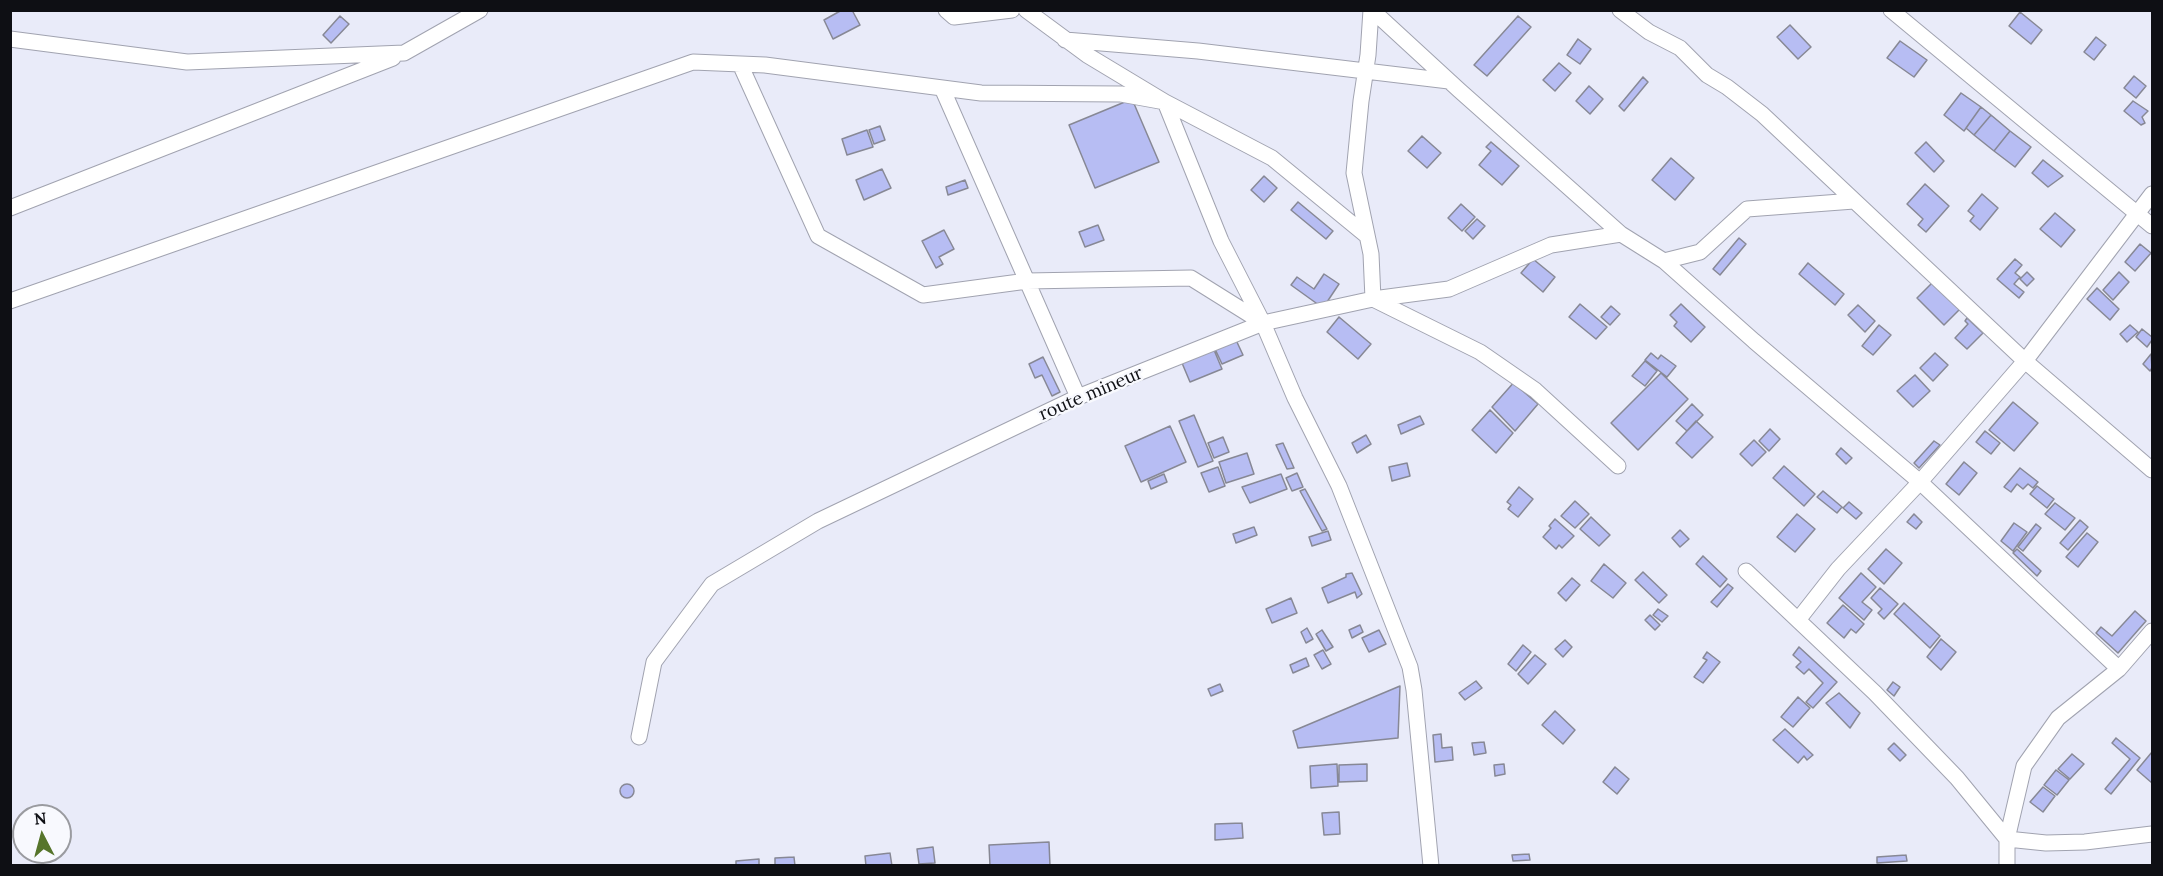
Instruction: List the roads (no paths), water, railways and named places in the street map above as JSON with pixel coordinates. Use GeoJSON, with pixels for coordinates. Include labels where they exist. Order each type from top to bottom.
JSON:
{"type":"FeatureCollection","features":[{"type":"Feature","properties":{"kind":"street"},"geometry":{"type":"LineString","coordinates":[[10,208],[404,53],[480,10]]}},
{"type":"Feature","properties":{"kind":"street"},"geometry":{"type":"LineString","coordinates":[[946,10],[954,17],[1012,10]]}},
{"type":"Feature","properties":{"kind":"street"},"geometry":{"type":"LineString","coordinates":[[1026,10],[1087,55],[1165,102],[1272,158],[1367,236]]}},
{"type":"Feature","properties":{"kind":"street"},"geometry":{"type":"LineString","coordinates":[[1372,10],[1354,173],[1371,254],[1373,299],[1480,352],[1535,390],[1618,466]]}},
{"type":"Feature","properties":{"kind":"street"},"geometry":{"type":"LineString","coordinates":[[1372,10],[1621,234],[1664,261],[1920,482],[2119,669]]}},
{"type":"Feature","properties":{"kind":"street"},"geometry":{"type":"LineString","coordinates":[[1620,10],[1649,32],[1680,48],[1707,75],[1762,114],[2025,361],[2152,470]]}},
{"type":"Feature","properties":{"kind":"street"},"geometry":{"type":"LineString","coordinates":[[1891,10],[2152,226]]}},
{"type":"Feature","properties":{"kind":"street"},"geometry":{"type":"LineString","coordinates":[[10,39],[187,62],[404,53]]}},
{"type":"Feature","properties":{"kind":"street"},"geometry":{"type":"LineString","coordinates":[[1065,40],[1198,51],[1449,81]]}},
{"type":"Feature","properties":{"kind":"street"},"geometry":{"type":"LineString","coordinates":[[10,302],[693,62],[765,65],[981,93],[1121,94],[1165,102]]}},
{"type":"Feature","properties":{"kind":"street"},"geometry":{"type":"LineString","coordinates":[[740,64],[818,236],[923,295],[1027,280],[1191,278],[1263,323]]}},
{"type":"Feature","properties":{"kind":"street"},"geometry":{"type":"LineString","coordinates":[[942,88],[1078,397]]}},
{"type":"Feature","properties":{"kind":"street"},"geometry":{"type":"LineString","coordinates":[[1165,102],[1221,241],[1263,323],[1295,399],[1339,486],[1410,667],[1431,866]]}},
{"type":"Feature","properties":{"kind":"street"},"geometry":{"type":"LineString","coordinates":[[1798,620],[1838,568],[1920,482],[2025,361],[2152,194]]}},
{"type":"Feature","properties":{"kind":"street"},"geometry":{"type":"LineString","coordinates":[[1664,261],[1700,252],[1747,209],[1854,201]]}},
{"type":"Feature","properties":{"kind":"street","name":"route mineur"},"geometry":{"type":"LineString","coordinates":[[639,737],[654,662],[712,584],[818,521],[1078,397],[1263,323],[1373,299],[1449,289],[1551,245],[1621,234]]}},
{"type":"Feature","properties":{"kind":"street"},"geometry":{"type":"LineString","coordinates":[[1746,571],[1875,693],[1957,778],[2007,839],[2046,843],[2085,842],[2152,834]]}},
{"type":"Feature","properties":{"kind":"street"},"geometry":{"type":"LineString","coordinates":[[2007,866],[2007,839],[2024,766],[2058,718],[2119,669],[2152,631]]}}]}
